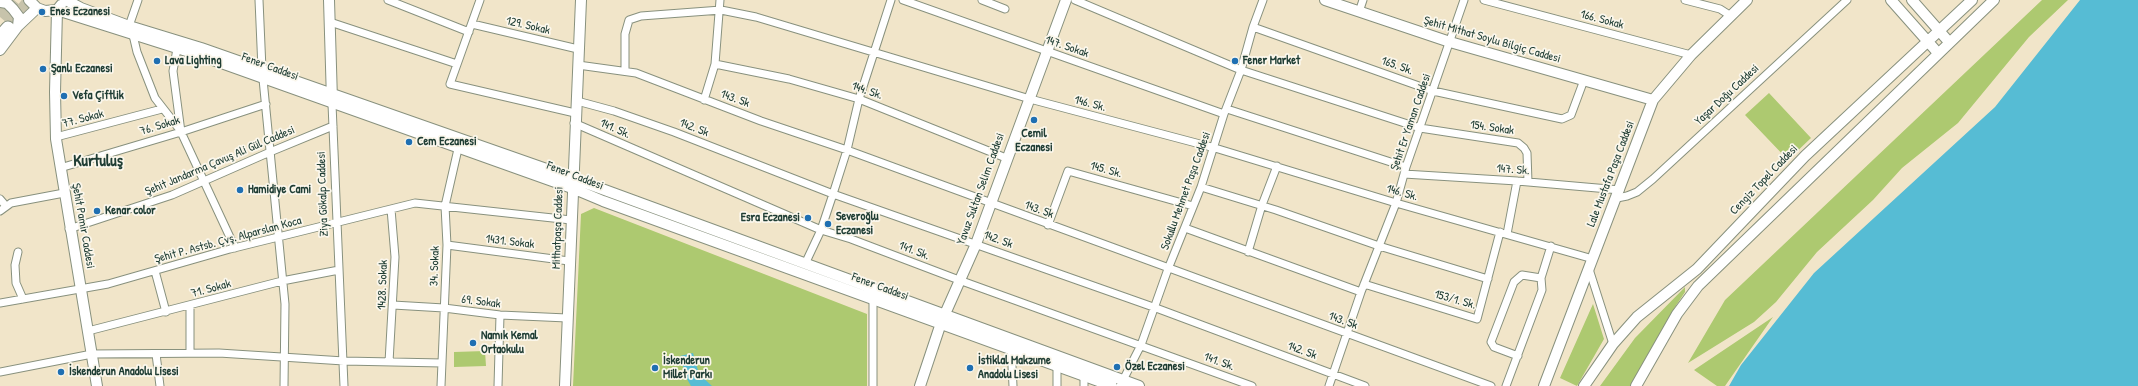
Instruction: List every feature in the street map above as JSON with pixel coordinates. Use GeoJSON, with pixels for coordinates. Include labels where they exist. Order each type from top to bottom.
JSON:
{"type":"FeatureCollection","features":[{"type":"Feature","properties":{"kind":"street"},"geometry":{"type":"LineString","coordinates":[[9,31],[37,8],[29,0]]}},
{"type":"Feature","properties":{"kind":"street"},"geometry":{"type":"LineString","coordinates":[[57,10],[66,0]]}},
{"type":"Feature","properties":{"kind":"street","name":"Fener Caddesi"},"geometry":{"type":"LineString","coordinates":[[66,0],[81,8],[177,49],[263,74]]}},
{"type":"Feature","properties":{"kind":"street"},"geometry":{"type":"LineString","coordinates":[[138,0],[131,30],[137,52],[155,98],[181,132],[235,248]]}},
{"type":"Feature","properties":{"kind":"street"},"geometry":{"type":"LineString","coordinates":[[259,0],[263,74],[284,304],[284,386]]}},
{"type":"Feature","properties":{"kind":"street","name":"Ziya Gökalp Caddesi"},"geometry":{"type":"LineString","coordinates":[[330,0],[336,224],[344,361],[344,386]]}},
{"type":"Feature","properties":{"kind":"street"},"geometry":{"type":"LineString","coordinates":[[388,0],[469,32]]}},
{"type":"Feature","properties":{"kind":"street"},"geometry":{"type":"LineString","coordinates":[[330,22],[457,64],[480,0]]}},
{"type":"Feature","properties":{"kind":"street","name":"Mithatpaşa Caddesi"},"geometry":{"type":"LineString","coordinates":[[565,386],[572,183],[581,0]]}},
{"type":"Feature","properties":{"kind":"street"},"geometry":{"type":"LineString","coordinates":[[704,100],[715,64],[720,0]]}},
{"type":"Feature","properties":{"kind":"street"},"geometry":{"type":"LineString","coordinates":[[805,264],[820,230],[833,194],[847,150],[859,99],[891,0]]}},
{"type":"Feature","properties":{"kind":"street","name":"147. Sokak"},"geometry":{"type":"LineString","coordinates":[[903,0],[1047,52],[1405,171]]}},
{"type":"Feature","properties":{"kind":"street"},"geometry":{"type":"LineString","coordinates":[[982,0],[1005,9]]}},
{"type":"Feature","properties":{"kind":"street","name":"Yavuz Sultan Selim Caddesi"},"geometry":{"type":"LineString","coordinates":[[920,386],[942,318],[976,244],[1006,158],[1030,99],[1066,0]]}},
{"type":"Feature","properties":{"kind":"street","name":"154. Sokak"},"geometry":{"type":"LineString","coordinates":[[1075,0],[1241,70],[1420,128],[1518,143],[1527,153],[1528,182]]}},
{"type":"Feature","properties":{"kind":"street","name":"Sokullu Mehmet Paşa Caddesi"},"geometry":{"type":"LineString","coordinates":[[1130,384],[1141,345],[1156,308],[1168,269],[1215,148],[1226,111],[1241,70],[1253,26],[1263,0]]}},
{"type":"Feature","properties":{"kind":"street","name":"Şehit Mithat Soylu Bilgiç Caddesi"},"geometry":{"type":"LineString","coordinates":[[1325,0],[1450,42],[1653,100]]}},
{"type":"Feature","properties":{"kind":"street"},"geometry":{"type":"LineString","coordinates":[[1359,12],[1363,0]]}},
{"type":"Feature","properties":{"kind":"street","name":"Şehit Er Yaman Caddesi"},"geometry":{"type":"LineString","coordinates":[[1329,386],[1361,292],[1396,203],[1405,171],[1464,0]]}},
{"type":"Feature","properties":{"kind":"street","name":"166. Sokak"},"geometry":{"type":"LineString","coordinates":[[1484,0],[1691,55]]}},
{"type":"Feature","properties":{"kind":"street"},"geometry":{"type":"LineString","coordinates":[[1685,0],[1720,10],[1731,16]]}},
{"type":"Feature","properties":{"kind":"street","name":"Lale Mustafa Paşa Caddesi"},"geometry":{"type":"LineString","coordinates":[[1544,386],[1653,100],[1691,55],[1747,0]]}},
{"type":"Feature","properties":{"kind":"street","name":"Yaşar Doğu Caddesi"},"geometry":{"type":"LineString","coordinates":[[1618,194],[1627,196],[1637,192],[1847,0]]}},
{"type":"Feature","properties":{"kind":"street"},"geometry":{"type":"LineString","coordinates":[[1891,0],[1938,53]]}},
{"type":"Feature","properties":{"kind":"street"},"geometry":{"type":"LineString","coordinates":[[1912,0],[1949,42]]}},
{"type":"Feature","properties":{"kind":"street","name":"Cengiz Topel Caddesi"},"geometry":{"type":"LineString","coordinates":[[1584,386],[1613,344],[1637,317],[1697,269],[1806,156],[1972,0]]}},
{"type":"Feature","properties":{"kind":"street"},"geometry":{"type":"LineString","coordinates":[[1636,386],[1677,314],[1698,286],[1994,0]]}},
{"type":"Feature","properties":{"kind":"street"},"geometry":{"type":"LineString","coordinates":[[0,2],[7,2],[14,8],[19,17],[9,31],[0,50]]}},
{"type":"Feature","properties":{"kind":"street","name":"Fener Caddesi"},"geometry":{"type":"LineString","coordinates":[[37,8],[51,12],[57,10],[131,30],[263,74],[805,264],[942,318],[1012,349],[1058,366],[1083,370],[1130,384]]}},
{"type":"Feature","properties":{"kind":"street","name":"Şehit Pamir Caddesi"},"geometry":{"type":"LineString","coordinates":[[57,10],[55,92],[56,137],[69,229],[81,289],[97,386]]}},
{"type":"Feature","properties":{"kind":"street","name":"146. Sk."},"geometry":{"type":"LineString","coordinates":[[625,71],[625,34],[629,20],[647,16],[720,10],[756,18],[1030,99],[1215,148],[1396,203],[1593,259]]}},
{"type":"Feature","properties":{"kind":"street","name":"129. Sokak"},"geometry":{"type":"LineString","coordinates":[[472,24],[578,49]]}},
{"type":"Feature","properties":{"kind":"street","name":"165. Sk."},"geometry":{"type":"LineString","coordinates":[[1253,26],[1433,90],[1562,119],[1571,115],[1584,80]]}},
{"type":"Feature","properties":{"kind":"street"},"geometry":{"type":"LineString","coordinates":[[177,49],[173,71],[181,132]]}},
{"type":"Feature","properties":{"kind":"street","name":"141. Sk."},"geometry":{"type":"LineString","coordinates":[[457,64],[450,84],[575,118],[820,230],[852,239],[959,280],[1252,386]]}},
{"type":"Feature","properties":{"kind":"street","name":"144. Sk."},"geometry":{"type":"LineString","coordinates":[[715,64],[789,79],[859,99],[1006,158]]}},
{"type":"Feature","properties":{"kind":"street","name":"143. Sk"},"geometry":{"type":"LineString","coordinates":[[578,65],[625,71],[847,150],[1168,269],[1491,386]]}},
{"type":"Feature","properties":{"kind":"street","name":"Fener Caddesi"},"geometry":{"type":"LineString","coordinates":[[332,99],[458,149],[572,183],[603,201],[873,298],[1010,338],[1056,355],[1112,386]]}},
{"type":"Feature","properties":{"kind":"street","name":"142. Sk"},"geometry":{"type":"LineString","coordinates":[[577,101],[614,111],[674,132],[833,194],[1156,308],[1365,386]]}},
{"type":"Feature","properties":{"kind":"street","name":"76. Sokak"},"geometry":{"type":"LineString","coordinates":[[60,168],[181,132],[266,104]]}},
{"type":"Feature","properties":{"kind":"street","name":"77. Sokak"},"geometry":{"type":"LineString","coordinates":[[56,137],[162,109]]}},
{"type":"Feature","properties":{"kind":"street","name":"Şehit Jandarma Çavuş Ali Gül Caddesi"},"geometry":{"type":"LineString","coordinates":[[69,229],[172,195],[333,126]]}},
{"type":"Feature","properties":{"kind":"street","name":"34. Sokak"},"geometry":{"type":"LineString","coordinates":[[441,386],[447,245],[445,206],[458,149]]}},
{"type":"Feature","properties":{"kind":"street"},"geometry":{"type":"LineString","coordinates":[[1248,252],[1262,205],[1277,166]]}},
{"type":"Feature","properties":{"kind":"street","name":"145. Sk."},"geometry":{"type":"LineString","coordinates":[[1048,225],[1068,171],[1193,206]]}},
{"type":"Feature","properties":{"kind":"street","name":"147. Sk."},"geometry":{"type":"LineString","coordinates":[[1405,171],[1528,182],[1618,194]]}},
{"type":"Feature","properties":{"kind":"street","name":"153/1. Sk."},"geometry":{"type":"LineString","coordinates":[[1364,284],[1477,319],[1488,279],[1504,233],[1517,181]]}},
{"type":"Feature","properties":{"kind":"street"},"geometry":{"type":"LineString","coordinates":[[1201,187],[1262,205],[1378,246],[1488,279]]}},
{"type":"Feature","properties":{"kind":"street"},"geometry":{"type":"LineString","coordinates":[[0,211],[6,206],[64,193]]}},
{"type":"Feature","properties":{"kind":"street"},"geometry":{"type":"LineString","coordinates":[[0,199],[6,206]]}},
{"type":"Feature","properties":{"kind":"street","name":"Şehit P. Astsb. Çvş. Alparslan Koca"},"geometry":{"type":"LineString","coordinates":[[0,303],[108,284],[235,248],[336,224],[415,203],[571,220]]}},
{"type":"Feature","properties":{"kind":"street","name":"1428. Sokak"},"geometry":{"type":"LineString","coordinates":[[389,362],[395,257],[391,209]]}},
{"type":"Feature","properties":{"kind":"street"},"geometry":{"type":"LineString","coordinates":[[1185,228],[1361,292]]}},
{"type":"Feature","properties":{"kind":"street","name":"1431. Sokak"},"geometry":{"type":"LineString","coordinates":[[447,245],[570,261]]}},
{"type":"Feature","properties":{"kind":"street"},"geometry":{"type":"LineString","coordinates":[[1506,386],[1542,290],[1541,278],[1551,246]]}},
{"type":"Feature","properties":{"kind":"street"},"geometry":{"type":"LineString","coordinates":[[18,252],[15,265],[16,282],[23,299]]}},
{"type":"Feature","properties":{"kind":"street"},"geometry":{"type":"LineString","coordinates":[[1589,269],[1613,344]]}},
{"type":"Feature","properties":{"kind":"street","name":"71. Sokak"},"geometry":{"type":"LineString","coordinates":[[88,331],[190,306],[282,281],[339,270]]}},
{"type":"Feature","properties":{"kind":"street"},"geometry":{"type":"LineString","coordinates":[[154,271],[166,312]]}},
{"type":"Feature","properties":{"kind":"street"},"geometry":{"type":"LineString","coordinates":[[1518,356],[1494,347],[1491,342],[1514,282],[1522,275],[1541,278]]}},
{"type":"Feature","properties":{"kind":"street"},"geometry":{"type":"LineString","coordinates":[[873,298],[873,386]]}},
{"type":"Feature","properties":{"kind":"street","name":"69. Sokak"},"geometry":{"type":"LineString","coordinates":[[393,305],[444,308],[500,315],[567,318]]}},
{"type":"Feature","properties":{"kind":"street"},"geometry":{"type":"LineString","coordinates":[[190,306],[190,353]]}},
{"type":"Feature","properties":{"kind":"street"},"geometry":{"type":"LineString","coordinates":[[498,386],[500,315]]}},
{"type":"Feature","properties":{"kind":"street"},"geometry":{"type":"LineString","coordinates":[[1010,338],[1012,349],[1013,386]]}},
{"type":"Feature","properties":{"kind":"street"},"geometry":{"type":"LineString","coordinates":[[0,372],[92,354],[190,353],[284,356],[344,361],[442,363]]}},
{"type":"Feature","properties":{"kind":"street"},"geometry":{"type":"LineString","coordinates":[[156,354],[160,386]]}},
{"type":"Feature","properties":{"kind":"street"},"geometry":{"type":"LineString","coordinates":[[1056,355],[1058,366],[1057,386]]}},
{"type":"Feature","properties":{"kind":"street"},"geometry":{"type":"LineString","coordinates":[[1083,370],[1084,386]]}},
{"type":"Feature","properties":{"kind":"green space"},"geometry":{"type":"Polygon","coordinates":[[[2042,0],[2068,0],[2029,37],[1958,123],[1902,168],[1873,200],[1817,252],[1776,302],[1754,322],[1688,363],[1725,300],[2042,0]]]}},
{"type":"Feature","properties":{"kind":"green space"},"geometry":{"type":"Polygon","coordinates":[[[1769,93],[1811,138],[1788,160],[1745,115],[1769,93]]]}},
{"type":"Feature","properties":{"kind":"green space","name":"İskenderun Millet Parkı"},"geometry":{"type":"Polygon","coordinates":[[[594,208],[867,314],[867,386],[573,386],[581,214],[594,208]]]}},
{"type":"Feature","properties":{"kind":"green space"},"geometry":{"type":"Polygon","coordinates":[[[1685,287],[1685,292],[1675,307],[1633,386],[1600,386],[1635,338],[1685,287]]]}},
{"type":"Feature","properties":{"kind":"green space"},"geometry":{"type":"Polygon","coordinates":[[[1593,304],[1604,339],[1577,386],[1560,378],[1593,304]]]}},
{"type":"Feature","properties":{"kind":"green space"},"geometry":{"type":"Polygon","coordinates":[[[1773,317],[1725,386],[1717,386],[1694,370],[1773,317]]]}},
{"type":"Feature","properties":{"kind":"green space"},"geometry":{"type":"Polygon","coordinates":[[[485,351],[486,366],[454,367],[454,352],[485,351]]]}},
{"type":"Feature","properties":{"kind":"water"},"geometry":{"type":"Polygon","coordinates":[[[2080,0],[2138,0],[2138,386],[1729,386],[1741,365],[1814,273],[1995,107],[2080,0]]]}},
{"type":"Feature","properties":{"kind":"water"},"geometry":{"type":"Polygon","coordinates":[[[693,353],[699,374],[712,386],[691,386],[687,379],[680,356],[693,353]]]}},
{"type":"Feature","properties":{"kind":"tunnel"},"geometry":{"type":"LineString","coordinates":[[0,17],[14,0]]}},
{"type":"Feature","properties":{"kind":"tunnel"},"geometry":{"type":"LineString","coordinates":[[8,28],[30,0]]}},
{"type":"Feature","properties":{"kind":"place","name":"Enes Eczanesi"},"geometry":{"type":"Point","coordinates":[42,12]}},
{"type":"Feature","properties":{"kind":"place","name":"Lava Lighting"},"geometry":{"type":"Point","coordinates":[157,61]}},
{"type":"Feature","properties":{"kind":"place","name":"Fener Market"},"geometry":{"type":"Point","coordinates":[1235,61]}},
{"type":"Feature","properties":{"kind":"place","name":"Şanlı Eczanesi"},"geometry":{"type":"Point","coordinates":[43,69]}},
{"type":"Feature","properties":{"kind":"place","name":"Vefa Çiftlik"},"geometry":{"type":"Point","coordinates":[64,96]}},
{"type":"Feature","properties":{"kind":"place","name":"Cemil Eczanesi"},"geometry":{"type":"Point","coordinates":[1034,120]}},
{"type":"Feature","properties":{"kind":"place","name":"Cem Eczanesi"},"geometry":{"type":"Point","coordinates":[409,142]}},
{"type":"Feature","properties":{"kind":"place","name":"Hamidiye Cami"},"geometry":{"type":"Point","coordinates":[240,190]}},
{"type":"Feature","properties":{"kind":"place","name":"Kenar color"},"geometry":{"type":"Point","coordinates":[97,211]}},
{"type":"Feature","properties":{"kind":"place","name":"Esra Eczanesi"},"geometry":{"type":"Point","coordinates":[808,218]}},
{"type":"Feature","properties":{"kind":"place","name":"Severoğlu Eczanesi"},"geometry":{"type":"Point","coordinates":[828,224]}},
{"type":"Feature","properties":{"kind":"place","name":"Namık Kemal Ortaokulu"},"geometry":{"type":"Point","coordinates":[473,343]}},
{"type":"Feature","properties":{"kind":"place","name":"Özel Eczanesi"},"geometry":{"type":"Point","coordinates":[1117,367]}},
{"type":"Feature","properties":{"kind":"place","name":"İskenderun Millet Parkı"},"geometry":{"type":"Point","coordinates":[655,368]}},
{"type":"Feature","properties":{"kind":"place","name":"İstiklal Makzume Anadolu Lisesi"},"geometry":{"type":"Point","coordinates":[970,368]}},
{"type":"Feature","properties":{"kind":"place","name":"İskenderun Anadolu Lisesi"},"geometry":{"type":"Point","coordinates":[61,372]}},
{"type":"Feature","properties":{"kind":"district","name":"Kurtuluş"},"geometry":{"type":"Point","coordinates":[98,162]}}]}
